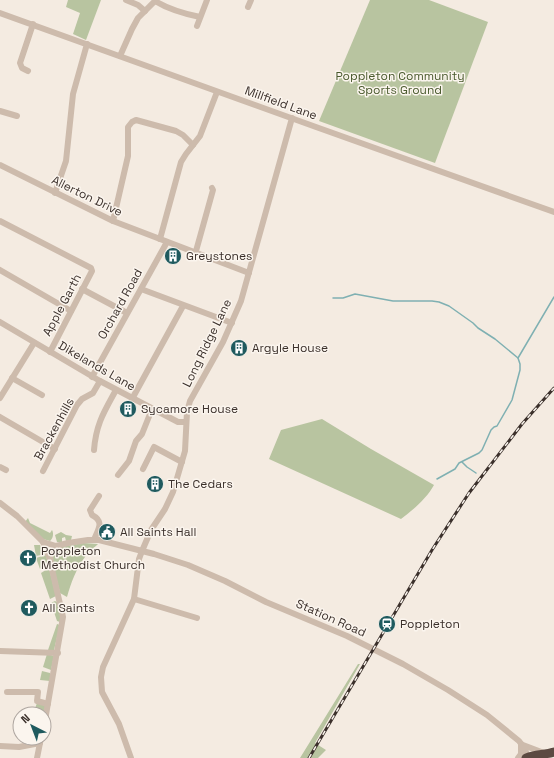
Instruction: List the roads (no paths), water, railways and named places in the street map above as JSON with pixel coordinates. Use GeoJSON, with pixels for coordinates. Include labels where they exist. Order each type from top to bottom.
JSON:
{"type":"FeatureCollection","features":[{"type":"Feature","properties":{"kind":"highway"},"geometry":{"type":"LineString","coordinates":[[527,758],[536,754],[546,755]]}},
{"type":"Feature","properties":{"kind":"street"},"geometry":{"type":"LineString","coordinates":[[126,0],[138,5],[145,11]]}},
{"type":"Feature","properties":{"kind":"street"},"geometry":{"type":"LineString","coordinates":[[120,56],[138,18],[155,0],[162,5],[186,14],[200,17]]}},
{"type":"Feature","properties":{"kind":"street"},"geometry":{"type":"LineString","coordinates":[[197,26],[207,0]]}},
{"type":"Feature","properties":{"kind":"street"},"geometry":{"type":"LineString","coordinates":[[248,7],[251,0]]}},
{"type":"Feature","properties":{"kind":"street","name":"Millfield Lane"},"geometry":{"type":"LineString","coordinates":[[0,13],[554,212]]}},
{"type":"Feature","properties":{"kind":"street"},"geometry":{"type":"LineString","coordinates":[[28,71],[22,68],[20,63],[33,24]]}},
{"type":"Feature","properties":{"kind":"street"},"geometry":{"type":"LineString","coordinates":[[55,193],[66,161],[73,94],[87,44]]}},
{"type":"Feature","properties":{"kind":"street"},"geometry":{"type":"LineString","coordinates":[[160,239],[181,162],[200,136],[217,92]]}},
{"type":"Feature","properties":{"kind":"street"},"geometry":{"type":"LineString","coordinates":[[0,111],[16,116]]}},
{"type":"Feature","properties":{"kind":"street","name":"Long Ridge Lane"},"geometry":{"type":"LineString","coordinates":[[131,758],[119,724],[102,692],[101,677],[103,667],[134,599],[139,559],[142,551],[151,530],[165,509],[182,462],[187,412],[190,401],[232,323],[241,301],[292,118]]}},
{"type":"Feature","properties":{"kind":"street"},"geometry":{"type":"LineString","coordinates":[[113,221],[128,156],[128,127],[132,122],[136,120],[176,131],[183,135],[193,145]]}},
{"type":"Feature","properties":{"kind":"street","name":"Allerton Drive"},"geometry":{"type":"LineString","coordinates":[[0,165],[113,221],[249,272]]}},
{"type":"Feature","properties":{"kind":"street"},"geometry":{"type":"LineString","coordinates":[[196,251],[213,190],[212,188]]}},
{"type":"Feature","properties":{"kind":"street","name":"Apple Garth"},"geometry":{"type":"LineString","coordinates":[[0,221],[91,268],[92,271],[50,352]]}},
{"type":"Feature","properties":{"kind":"street","name":"Orchard Road"},"geometry":{"type":"LineString","coordinates":[[92,376],[167,242]]}},
{"type":"Feature","properties":{"kind":"street"},"geometry":{"type":"LineString","coordinates":[[0,270],[71,311]]}},
{"type":"Feature","properties":{"kind":"street"},"geometry":{"type":"LineString","coordinates":[[82,289],[127,313]]}},
{"type":"Feature","properties":{"kind":"street"},"geometry":{"type":"LineString","coordinates":[[141,290],[232,323]]}},
{"type":"Feature","properties":{"kind":"street"},"geometry":{"type":"LineString","coordinates":[[132,398],[183,306]]}},
{"type":"Feature","properties":{"kind":"street","name":"Dikelands Lane"},"geometry":{"type":"LineString","coordinates":[[0,322],[116,390],[178,422],[186,422]]}},
{"type":"Feature","properties":{"kind":"street"},"geometry":{"type":"LineString","coordinates":[[0,398],[34,343]]}},
{"type":"Feature","properties":{"kind":"street"},"geometry":{"type":"LineString","coordinates":[[12,378],[42,395]]}},
{"type":"Feature","properties":{"kind":"street","name":"Brackenhills"},"geometry":{"type":"LineString","coordinates":[[44,471],[78,405],[82,399],[93,393],[100,381]]}},
{"type":"Feature","properties":{"kind":"street"},"geometry":{"type":"LineString","coordinates":[[94,450],[95,433],[116,390]]}},
{"type":"Feature","properties":{"kind":"street"},"geometry":{"type":"LineString","coordinates":[[118,475],[129,461],[136,441],[142,434],[152,409]]}},
{"type":"Feature","properties":{"kind":"street"},"geometry":{"type":"LineString","coordinates":[[0,417],[55,448]]}},
{"type":"Feature","properties":{"kind":"street"},"geometry":{"type":"LineString","coordinates":[[143,469],[154,448],[182,462]]}},
{"type":"Feature","properties":{"kind":"street"},"geometry":{"type":"LineString","coordinates":[[94,540],[100,522],[90,510],[99,496]]}},
{"type":"Feature","properties":{"kind":"street"},"geometry":{"type":"LineString","coordinates":[[0,503],[17,516],[43,542],[56,546],[50,560]]}},
{"type":"Feature","properties":{"kind":"street","name":"Station Road"},"geometry":{"type":"LineString","coordinates":[[56,546],[94,540],[102,541],[142,551],[188,565],[208,573],[266,602],[340,633],[403,664],[473,705],[512,735],[521,744],[527,758]]}},
{"type":"Feature","properties":{"kind":"street"},"geometry":{"type":"LineString","coordinates":[[7,692],[38,692],[37,701],[48,704],[63,618],[50,560],[43,542]]}},
{"type":"Feature","properties":{"kind":"street"},"geometry":{"type":"LineString","coordinates":[[134,599],[197,618]]}},
{"type":"Feature","properties":{"kind":"street"},"geometry":{"type":"LineString","coordinates":[[0,651],[58,653]]}},
{"type":"Feature","properties":{"kind":"street"},"geometry":{"type":"LineString","coordinates":[[518,758],[521,754],[521,744],[546,755]]}},
{"type":"Feature","properties":{"kind":"street"},"geometry":{"type":"LineString","coordinates":[[0,746],[23,746]]}},
{"type":"Feature","properties":{"kind":"street"},"geometry":{"type":"LineString","coordinates":[[37,758],[40,746]]}},
{"type":"Feature","properties":{"kind":"waterway"},"geometry":{"type":"LineString","coordinates":[[333,298],[343,298],[355,294],[393,301],[439,302],[449,306],[473,323],[518,358]]}},
{"type":"Feature","properties":{"kind":"waterway"},"geometry":{"type":"LineString","coordinates":[[437,479],[455,469],[459,463],[482,450],[491,430],[497,426],[512,400],[520,370],[518,358],[554,297]]}},
{"type":"Feature","properties":{"kind":"waterway"},"geometry":{"type":"LineString","coordinates":[[462,462],[476,473]]}},
{"type":"Feature","properties":{"kind":"railway"},"geometry":{"type":"LineString","coordinates":[[309,758],[432,550],[469,493],[522,424],[554,388]]}},
{"type":"Feature","properties":{"kind":"place","name":"Greystones"},"geometry":{"type":"Point","coordinates":[173,256]}},
{"type":"Feature","properties":{"kind":"place","name":"Argyle House"},"geometry":{"type":"Point","coordinates":[239,348]}},
{"type":"Feature","properties":{"kind":"place","name":"Sycamore House"},"geometry":{"type":"Point","coordinates":[128,409]}},
{"type":"Feature","properties":{"kind":"place","name":"The Cedars"},"geometry":{"type":"Point","coordinates":[155,484]}},
{"type":"Feature","properties":{"kind":"place","name":"All Saints Hall"},"geometry":{"type":"Point","coordinates":[107,532]}},
{"type":"Feature","properties":{"kind":"place","name":"Poppleton Methodist Church"},"geometry":{"type":"Point","coordinates":[28,558]}},
{"type":"Feature","properties":{"kind":"place","name":"All Saints"},"geometry":{"type":"Point","coordinates":[29,608]}},
{"type":"Feature","properties":{"kind":"place","name":"Poppleton"},"geometry":{"type":"Point","coordinates":[387,624]}},
{"type":"Feature","properties":{"kind":"park label","name":"Poppleton Community Sports Ground"},"geometry":{"type":"Point","coordinates":[400,83]}}]}
